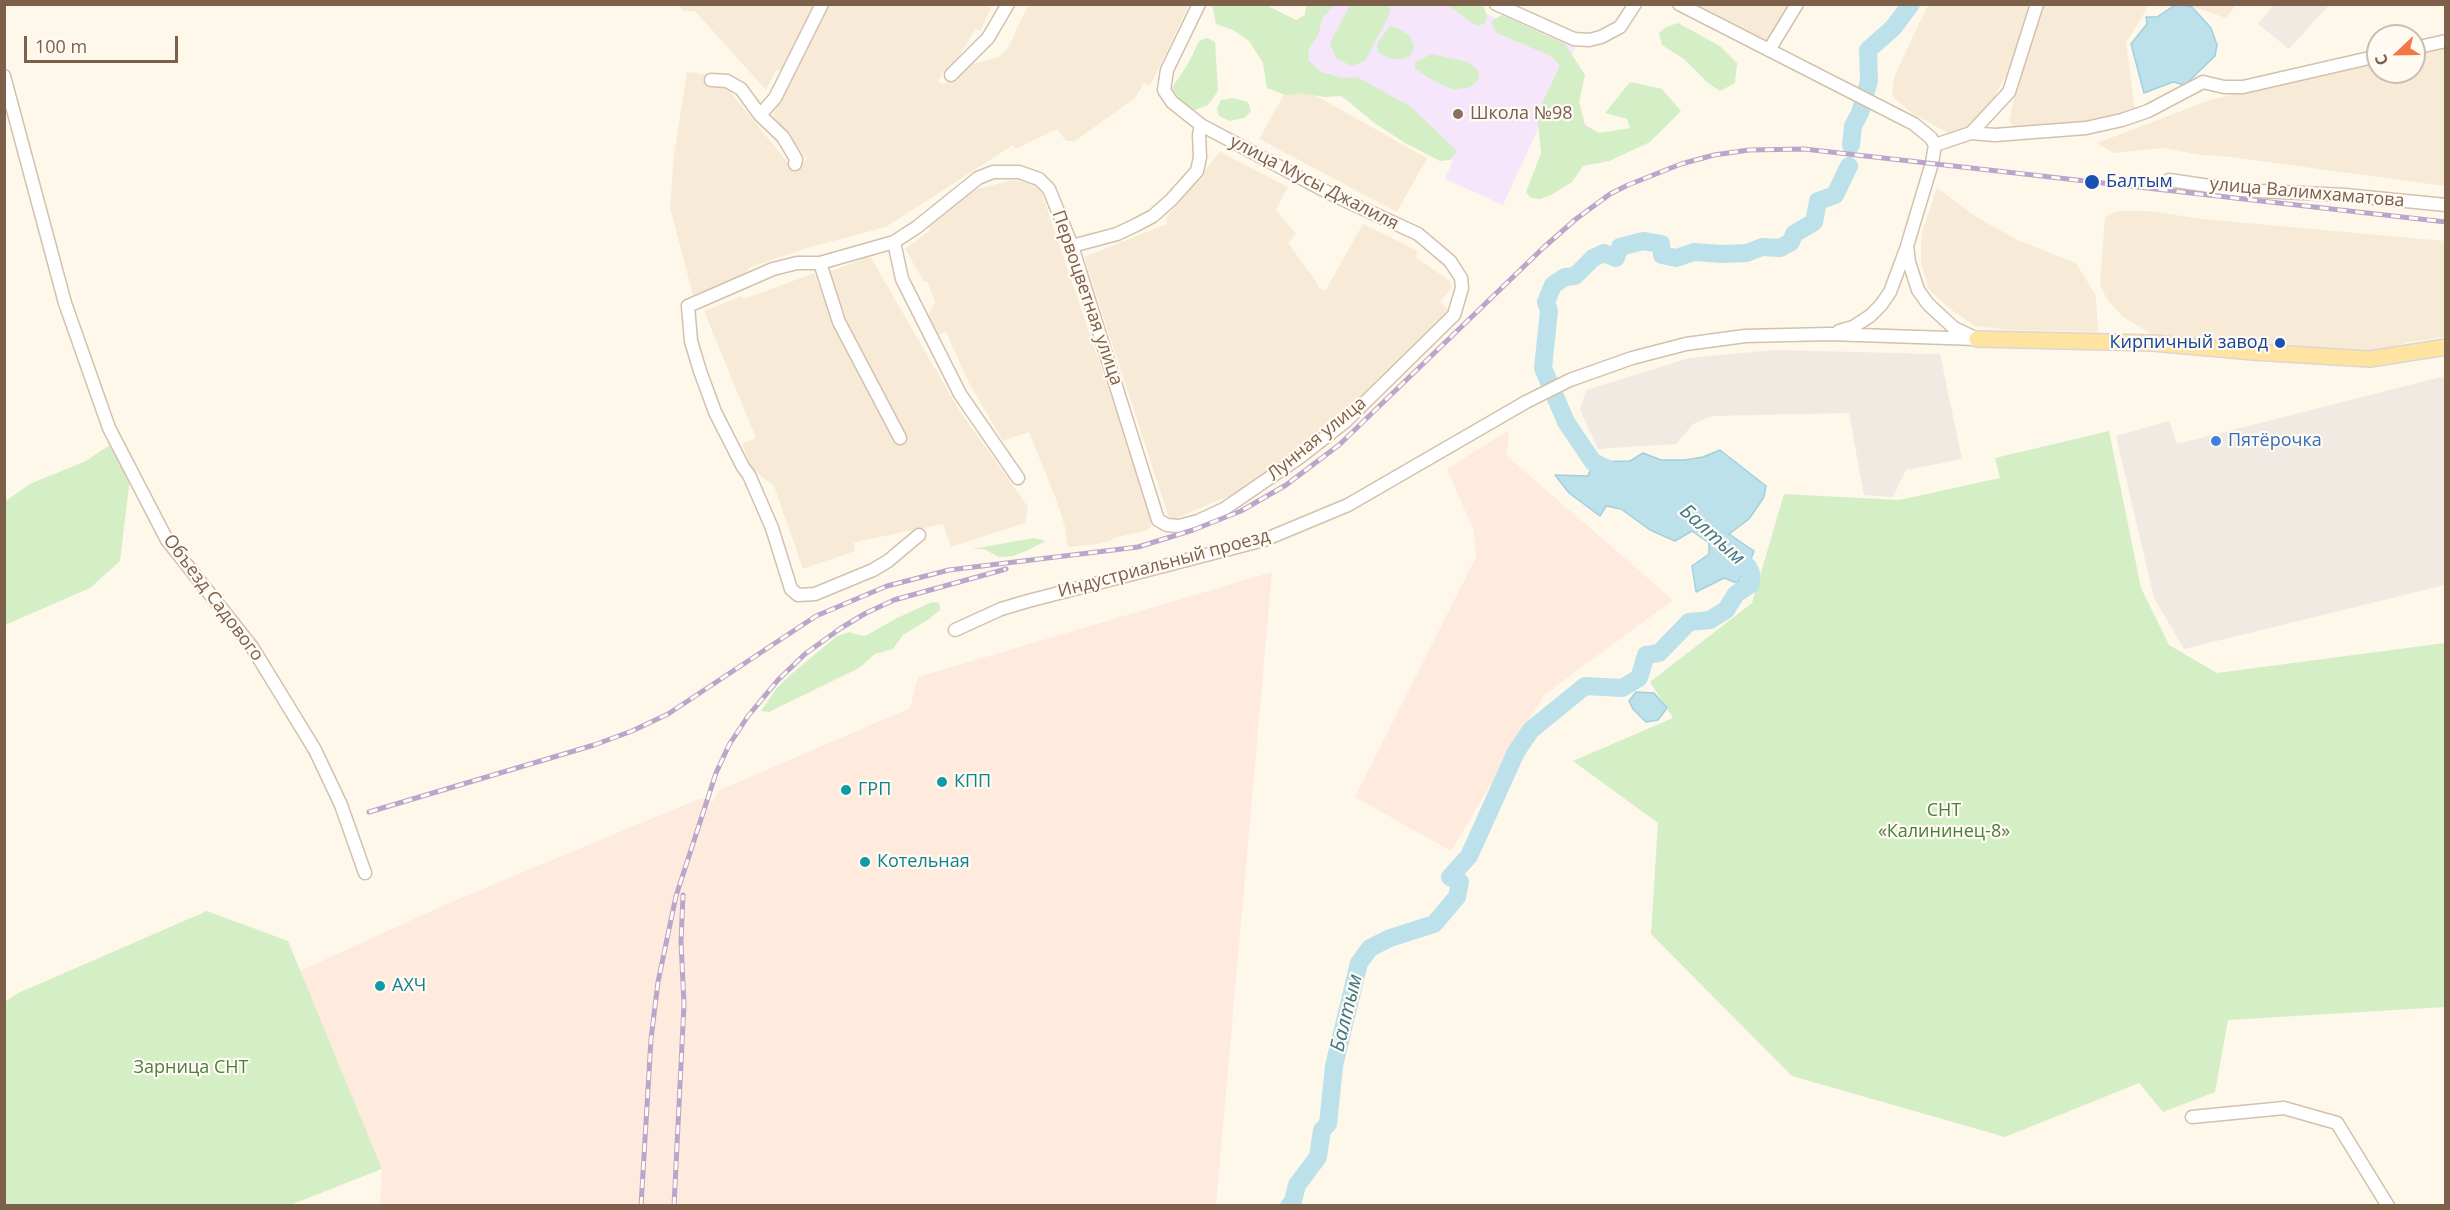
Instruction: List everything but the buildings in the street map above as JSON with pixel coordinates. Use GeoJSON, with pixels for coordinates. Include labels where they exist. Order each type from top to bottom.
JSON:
{"type":"FeatureCollection","features":[{"type":"Feature","properties":{"kind":"main road"},"geometry":{"type":"LineString","coordinates":[[1977,339],[2153,343],[2370,359],[2445,347]]}},
{"type":"Feature","properties":{"kind":"street"},"geometry":{"type":"LineString","coordinates":[[760,115],[775,98],[822,4]]}},
{"type":"Feature","properties":{"kind":"street"},"geometry":{"type":"LineString","coordinates":[[951,75],[988,38],[1002,19],[1008,4]]}},
{"type":"Feature","properties":{"kind":"street","name":"улица Мусы Джалиля"},"geometry":{"type":"LineString","coordinates":[[1199,4],[1167,70],[1164,90],[1172,102],[1201,125],[1329,193],[1418,234],[1450,261],[1461,278]]}},
{"type":"Feature","properties":{"kind":"street"},"geometry":{"type":"LineString","coordinates":[[1496,4],[1574,39],[1589,40],[1601,37],[1620,27],[1635,4]]}},
{"type":"Feature","properties":{"kind":"street"},"geometry":{"type":"LineString","coordinates":[[1680,4],[1914,124],[1935,145]]}},
{"type":"Feature","properties":{"kind":"street"},"geometry":{"type":"LineString","coordinates":[[1769,50],[1797,4]]}},
{"type":"Feature","properties":{"kind":"street"},"geometry":{"type":"LineString","coordinates":[[1971,133],[2009,93],[2037,4]]}},
{"type":"Feature","properties":{"kind":"street"},"geometry":{"type":"LineString","coordinates":[[2426,45],[2445,41]]}},
{"type":"Feature","properties":{"kind":"street"},"geometry":{"type":"LineString","coordinates":[[1935,145],[1971,133],[1995,135],[2086,128],[2122,120],[2148,111],[2203,82],[2224,87],[2243,87],[2366,59]]}},
{"type":"Feature","properties":{"kind":"street","name":"Объезд Садового"},"geometry":{"type":"LineString","coordinates":[[4,76],[65,303],[109,428],[167,540],[252,647],[315,750],[341,805],[365,873]]}},
{"type":"Feature","properties":{"kind":"street"},"geometry":{"type":"LineString","coordinates":[[711,80],[727,81],[741,89],[760,115],[783,137],[796,159],[795,164]]}},
{"type":"Feature","properties":{"kind":"street"},"geometry":{"type":"LineString","coordinates":[[1072,246],[1117,234],[1153,216],[1171,200],[1197,171],[1201,125]]}},
{"type":"Feature","properties":{"kind":"street"},"geometry":{"type":"LineString","coordinates":[[1829,334],[1853,327],[1870,316],[1890,292],[1907,246],[1932,163],[1935,145]]}},
{"type":"Feature","properties":{"kind":"street","name":"Первоцветная улица"},"geometry":{"type":"LineString","coordinates":[[919,535],[888,561],[873,570],[815,594],[798,595],[791,590],[772,528],[749,475],[715,412],[700,371],[691,341],[688,306],[773,269],[797,263],[820,263],[894,242],[917,227],[978,178],[1006,171],[1039,178],[1049,189],[1072,246],[1158,520]]}},
{"type":"Feature","properties":{"kind":"street","name":"улица Валимхаматова"},"geometry":{"type":"LineString","coordinates":[[2169,180],[2237,190],[2345,195],[2445,206]]}},
{"type":"Feature","properties":{"kind":"street"},"geometry":{"type":"LineString","coordinates":[[894,242],[902,279],[960,394],[1018,478]]}},
{"type":"Feature","properties":{"kind":"street"},"geometry":{"type":"LineString","coordinates":[[1907,246],[1912,275],[1928,304],[1954,328],[1977,339]]}},
{"type":"Feature","properties":{"kind":"street"},"geometry":{"type":"LineString","coordinates":[[820,263],[839,322],[900,438]]}},
{"type":"Feature","properties":{"kind":"street","name":"Лунная улица"},"geometry":{"type":"LineString","coordinates":[[1158,520],[1167,525],[1179,526],[1198,521],[1224,509],[1300,457],[1346,421],[1454,315],[1462,288],[1461,278]]}},
{"type":"Feature","properties":{"kind":"street"},"geometry":{"type":"LineString","coordinates":[[1829,334],[1977,339]]}},
{"type":"Feature","properties":{"kind":"street","name":"Индустриальный проезд"},"geometry":{"type":"LineString","coordinates":[[955,630],[1001,609],[1028,601],[1264,540],[1348,505],[1526,402],[1570,380],[1632,358],[1686,344],[1745,336],[1829,334]]}},
{"type":"Feature","properties":{"kind":"street"},"geometry":{"type":"LineString","coordinates":[[2192,1118],[2284,1108],[2337,1123],[2388,1206]]}},
{"type":"Feature","properties":{"kind":"shaded area"},"geometry":{"type":"Polygon","coordinates":[[[812,4],[817,7],[785,72],[776,70],[766,90],[695,11],[683,11],[678,5],[812,4]]]}},
{"type":"Feature","properties":{"kind":"shaded area"},"geometry":{"type":"Polygon","coordinates":[[[984,4],[991,8],[980,31],[976,29],[949,72],[943,72],[938,82],[945,84],[965,66],[999,57],[1009,46],[1028,5],[1189,5],[1150,86],[1144,83],[1135,98],[1075,141],[1066,141],[1057,129],[1016,149],[1013,145],[886,227],[807,248],[748,268],[749,275],[693,295],[670,208],[674,155],[687,72],[707,74],[708,82],[724,84],[793,169],[807,159],[773,115],[827,5],[984,4]]]}},
{"type":"Feature","properties":{"kind":"shaded area"},"geometry":{"type":"Polygon","coordinates":[[[2236,4],[2226,18],[2187,5],[2236,4]]]}},
{"type":"Feature","properties":{"kind":"shaded area","name":"Школа №98"},"geometry":{"type":"Polygon","coordinates":[[[1321,5],[1469,5],[1493,17],[1576,46],[1503,205],[1445,179],[1453,160],[1290,68],[1321,5]]]}},
{"type":"Feature","properties":{"kind":"shaded area"},"geometry":{"type":"Polygon","coordinates":[[[1690,5],[1794,5],[1770,44],[1690,5]]]}},
{"type":"Feature","properties":{"kind":"shaded area"},"geometry":{"type":"Polygon","coordinates":[[[1928,5],[2030,5],[2007,74],[1979,124],[1953,136],[1912,113],[1894,98],[1892,93],[1894,77],[1928,5]]]}},
{"type":"Feature","properties":{"kind":"shaded area"},"geometry":{"type":"Polygon","coordinates":[[[2041,5],[2149,5],[2126,43],[2135,109],[2104,120],[2068,126],[2041,125],[2014,128],[2009,121],[2023,60],[2041,5]]]}},
{"type":"Feature","properties":{"kind":"shaded area"},"geometry":{"type":"Polygon","coordinates":[[[2274,5],[2329,5],[2289,49],[2258,24],[2274,5]]]}},
{"type":"Feature","properties":{"kind":"shaded area"},"geometry":{"type":"Polygon","coordinates":[[[2445,45],[2445,186],[2223,156],[2200,155],[2164,148],[2113,153],[2097,143],[2210,100],[2366,64],[2366,84],[2426,84],[2426,50],[2445,45]]]}},
{"type":"Feature","properties":{"kind":"shaded area"},"geometry":{"type":"Polygon","coordinates":[[[1291,82],[1427,158],[1397,212],[1259,139],[1291,82]]]}},
{"type":"Feature","properties":{"kind":"shaded area"},"geometry":{"type":"Polygon","coordinates":[[[1220,152],[1288,187],[1276,210],[1296,234],[1288,243],[1318,287],[1325,291],[1363,224],[1418,251],[1415,257],[1449,280],[1452,287],[1440,302],[1450,310],[1360,400],[1354,400],[1346,408],[1346,413],[1286,461],[1243,490],[1170,521],[1084,257],[1167,224],[1166,218],[1220,152]]]}},
{"type":"Feature","properties":{"kind":"shaded area"},"geometry":{"type":"Polygon","coordinates":[[[1013,180],[1039,185],[1149,508],[1151,527],[1145,531],[1113,538],[1111,541],[1068,547],[1065,527],[1056,499],[1029,432],[1003,441],[969,383],[946,332],[937,335],[928,316],[935,302],[927,281],[924,282],[905,249],[930,230],[928,226],[973,190],[1013,180]]]}},
{"type":"Feature","properties":{"kind":"shaded area"},"geometry":{"type":"Polygon","coordinates":[[[1937,188],[1978,218],[2020,241],[2076,263],[2096,296],[2098,332],[2008,330],[1975,326],[1929,290],[1921,263],[1921,243],[1923,229],[1937,188]]]}},
{"type":"Feature","properties":{"kind":"shaded area"},"geometry":{"type":"Polygon","coordinates":[[[2118,211],[2148,211],[2203,219],[2445,241],[2445,337],[2410,342],[2372,352],[2153,335],[2123,317],[2108,301],[2100,285],[2105,217],[2118,211]]]}},
{"type":"Feature","properties":{"kind":"shaded area"},"geometry":{"type":"Polygon","coordinates":[[[870,256],[959,410],[1028,507],[1025,523],[951,547],[943,524],[860,541],[854,543],[855,551],[803,569],[774,486],[752,469],[742,444],[756,438],[704,311],[814,273],[843,346],[896,445],[907,439],[856,345],[829,272],[870,256]]]}},
{"type":"Feature","properties":{"kind":"shaded area"},"geometry":{"type":"Polygon","coordinates":[[[1773,350],[1940,354],[1962,459],[1906,470],[1893,497],[1864,495],[1849,413],[1712,416],[1693,424],[1676,444],[1598,449],[1580,410],[1586,390],[1689,358],[1773,350]]]}},
{"type":"Feature","properties":{"kind":"shaded area"},"geometry":{"type":"Polygon","coordinates":[[[2445,376],[2445,585],[2184,649],[2154,598],[2116,436],[2169,421],[2177,444],[2445,376]]]}},
{"type":"Feature","properties":{"kind":"shaded area"},"geometry":{"type":"Polygon","coordinates":[[[1509,430],[1507,456],[1673,600],[1544,695],[1451,851],[1355,797],[1476,557],[1474,531],[1447,469],[1509,430]]]}},
{"type":"Feature","properties":{"kind":"shaded area"},"geometry":{"type":"Polygon","coordinates":[[[1272,572],[1216,1205],[380,1205],[382,1169],[300,971],[449,903],[701,798],[713,802],[718,791],[910,708],[918,677],[1272,572]]]}},
{"type":"Feature","properties":{"kind":"green space"},"geometry":{"type":"Polygon","coordinates":[[[1212,5],[1266,5],[1296,20],[1305,15],[1306,5],[1335,5],[1323,17],[1318,35],[1309,48],[1308,60],[1321,72],[1343,78],[1357,77],[1411,107],[1457,151],[1450,160],[1440,161],[1405,143],[1373,122],[1342,96],[1324,97],[1301,93],[1286,95],[1267,88],[1263,63],[1249,41],[1233,30],[1216,24],[1212,5]]]}},
{"type":"Feature","properties":{"kind":"green space"},"geometry":{"type":"Polygon","coordinates":[[[1350,5],[1388,5],[1391,11],[1365,61],[1351,66],[1336,58],[1330,43],[1350,5]]]}},
{"type":"Feature","properties":{"kind":"green space"},"geometry":{"type":"Polygon","coordinates":[[[1447,5],[1484,7],[1487,17],[1485,23],[1477,26],[1447,5]]]}},
{"type":"Feature","properties":{"kind":"green space"},"geometry":{"type":"Polygon","coordinates":[[[1502,15],[1565,44],[1585,75],[1579,102],[1585,125],[1599,133],[1630,128],[1627,119],[1605,113],[1630,82],[1662,89],[1681,111],[1650,142],[1609,161],[1583,166],[1572,182],[1551,195],[1540,199],[1531,198],[1526,192],[1541,153],[1537,114],[1560,66],[1551,56],[1497,33],[1491,22],[1502,15]]]}},
{"type":"Feature","properties":{"kind":"green space"},"geometry":{"type":"Polygon","coordinates":[[[1678,23],[1720,46],[1737,63],[1735,83],[1720,91],[1708,83],[1684,59],[1662,45],[1659,33],[1666,27],[1678,23]]]}},
{"type":"Feature","properties":{"kind":"green space"},"geometry":{"type":"Polygon","coordinates":[[[1390,26],[1410,36],[1414,47],[1411,55],[1403,59],[1392,59],[1378,53],[1377,44],[1390,26]]]}},
{"type":"Feature","properties":{"kind":"green space"},"geometry":{"type":"Polygon","coordinates":[[[1207,38],[1215,42],[1218,91],[1208,105],[1195,110],[1184,104],[1172,88],[1199,41],[1207,38]]]}},
{"type":"Feature","properties":{"kind":"green space"},"geometry":{"type":"Polygon","coordinates":[[[1432,54],[1467,62],[1478,70],[1479,79],[1471,87],[1454,90],[1434,81],[1415,69],[1415,62],[1432,54]]]}},
{"type":"Feature","properties":{"kind":"green space"},"geometry":{"type":"Polygon","coordinates":[[[1233,98],[1248,102],[1251,111],[1244,118],[1230,121],[1219,116],[1217,108],[1221,100],[1233,98]]]}},
{"type":"Feature","properties":{"kind":"green space","name":"СНТ «Калининец-8»"},"geometry":{"type":"Polygon","coordinates":[[[2109,431],[2141,588],[2169,645],[2217,673],[2445,643],[2445,1007],[2228,1020],[2215,1092],[2163,1112],[2139,1083],[2005,1137],[1792,1076],[1651,934],[1658,823],[1573,761],[1673,718],[1650,682],[1752,603],[1784,494],[1899,500],[2000,478],[1995,458],[2109,431]]]}},
{"type":"Feature","properties":{"kind":"green space"},"geometry":{"type":"Polygon","coordinates":[[[111,444],[132,461],[120,561],[90,588],[5,625],[4,502],[30,484],[86,461],[111,444]]]}},
{"type":"Feature","properties":{"kind":"green space"},"geometry":{"type":"Polygon","coordinates":[[[1034,538],[1046,541],[1013,556],[999,557],[984,549],[972,549],[1034,538]]]}},
{"type":"Feature","properties":{"kind":"green space"},"geometry":{"type":"Polygon","coordinates":[[[932,602],[939,603],[940,610],[903,635],[893,649],[875,654],[859,668],[769,712],[761,711],[776,689],[789,676],[837,636],[849,632],[862,636],[867,635],[932,602]]]}},
{"type":"Feature","properties":{"kind":"green space","name":"Зарница СНТ"},"geometry":{"type":"Polygon","coordinates":[[[207,911],[288,941],[382,1169],[290,1205],[5,1205],[5,1002],[16,994],[207,911]]]}},
{"type":"Feature","properties":{"kind":"water"},"geometry":{"type":"Polygon","coordinates":[[[2178,4],[2192,7],[2211,28],[2217,45],[2215,56],[2185,85],[2173,82],[2144,93],[2131,44],[2147,24],[2146,17],[2157,17],[2178,4]]]}},
{"type":"Feature","properties":{"kind":"water"},"geometry":{"type":"Polygon","coordinates":[[[1720,450],[1766,486],[1764,497],[1749,519],[1729,534],[1754,551],[1748,567],[1737,583],[1724,578],[1696,592],[1692,566],[1709,554],[1709,543],[1692,531],[1675,541],[1650,530],[1621,509],[1606,506],[1600,516],[1569,493],[1555,475],[1588,476],[1593,462],[1630,461],[1643,453],[1661,460],[1685,460],[1703,457],[1720,450]]]}},
{"type":"Feature","properties":{"kind":"water"},"geometry":{"type":"Polygon","coordinates":[[[1636,692],[1654,693],[1667,708],[1658,720],[1646,722],[1633,709],[1629,701],[1636,692]]]}},
{"type":"Feature","properties":{"kind":"waterway","name":"Балтым"},"geometry":{"type":"LineString","coordinates":[[1851,145],[1853,126],[1860,113],[1869,81],[1868,50],[1893,28],[1911,4]]}},
{"type":"Feature","properties":{"kind":"waterway","name":"Балтым"},"geometry":{"type":"LineString","coordinates":[[1614,472],[1593,462],[1566,422],[1543,368],[1549,311],[1546,302],[1553,285],[1565,277],[1575,276],[1593,258],[1604,253],[1616,258],[1620,247],[1643,241],[1661,244],[1662,255],[1676,258],[1694,252],[1747,253],[1762,247],[1780,248],[1791,242],[1794,234],[1814,222],[1818,201],[1835,195],[1849,166]]}},
{"type":"Feature","properties":{"kind":"waterway","name":"Балтым"},"geometry":{"type":"LineString","coordinates":[[1289,1206],[1293,1201],[1297,1185],[1318,1157],[1322,1130],[1328,1124],[1334,1066],[1359,963],[1370,948],[1390,938],[1434,924],[1457,897],[1460,882],[1450,877],[1469,856],[1516,752],[1531,730],[1585,686],[1622,688],[1639,678],[1646,655],[1659,653],[1689,622],[1710,620],[1726,610],[1736,594],[1751,584],[1751,573],[1748,567],[1730,550]]}},
{"type":"Feature","properties":{"kind":"railway"},"geometry":{"type":"LineString","coordinates":[[369,812],[594,745],[632,731],[668,714],[816,616],[887,586],[949,570],[1138,547],[1193,530],[1241,511],[1286,485],[1339,445],[1576,219],[1610,194],[1681,164],[1714,155],[1749,150],[1804,149],[2446,222]]}},
{"type":"Feature","properties":{"kind":"railway"},"geometry":{"type":"LineString","coordinates":[[641,1206],[651,1039],[658,982],[676,896],[716,773],[729,745],[748,716],[778,680],[805,654],[841,628],[894,600],[1006,569]]}},
{"type":"Feature","properties":{"kind":"railway"},"geometry":{"type":"LineString","coordinates":[[674,1206],[684,1004],[681,942],[683,895]]}},
{"type":"Feature","properties":{"kind":"place","name":"Школа №98"},"geometry":{"type":"Point","coordinates":[1458,114]}},
{"type":"Feature","properties":{"kind":"place","name":"Балтым"},"geometry":{"type":"Point","coordinates":[2092,182]}},
{"type":"Feature","properties":{"kind":"place","name":"Кирпичный завод"},"geometry":{"type":"Point","coordinates":[2280,343]}},
{"type":"Feature","properties":{"kind":"place","name":"Пятёрочка"},"geometry":{"type":"Point","coordinates":[2216,441]}},
{"type":"Feature","properties":{"kind":"place","name":"КПП"},"geometry":{"type":"Point","coordinates":[942,782]}},
{"type":"Feature","properties":{"kind":"place","name":"ГРП"},"geometry":{"type":"Point","coordinates":[846,790]}},
{"type":"Feature","properties":{"kind":"place","name":"Котельная"},"geometry":{"type":"Point","coordinates":[865,862]}},
{"type":"Feature","properties":{"kind":"place","name":"АХЧ"},"geometry":{"type":"Point","coordinates":[380,986]}}]}
